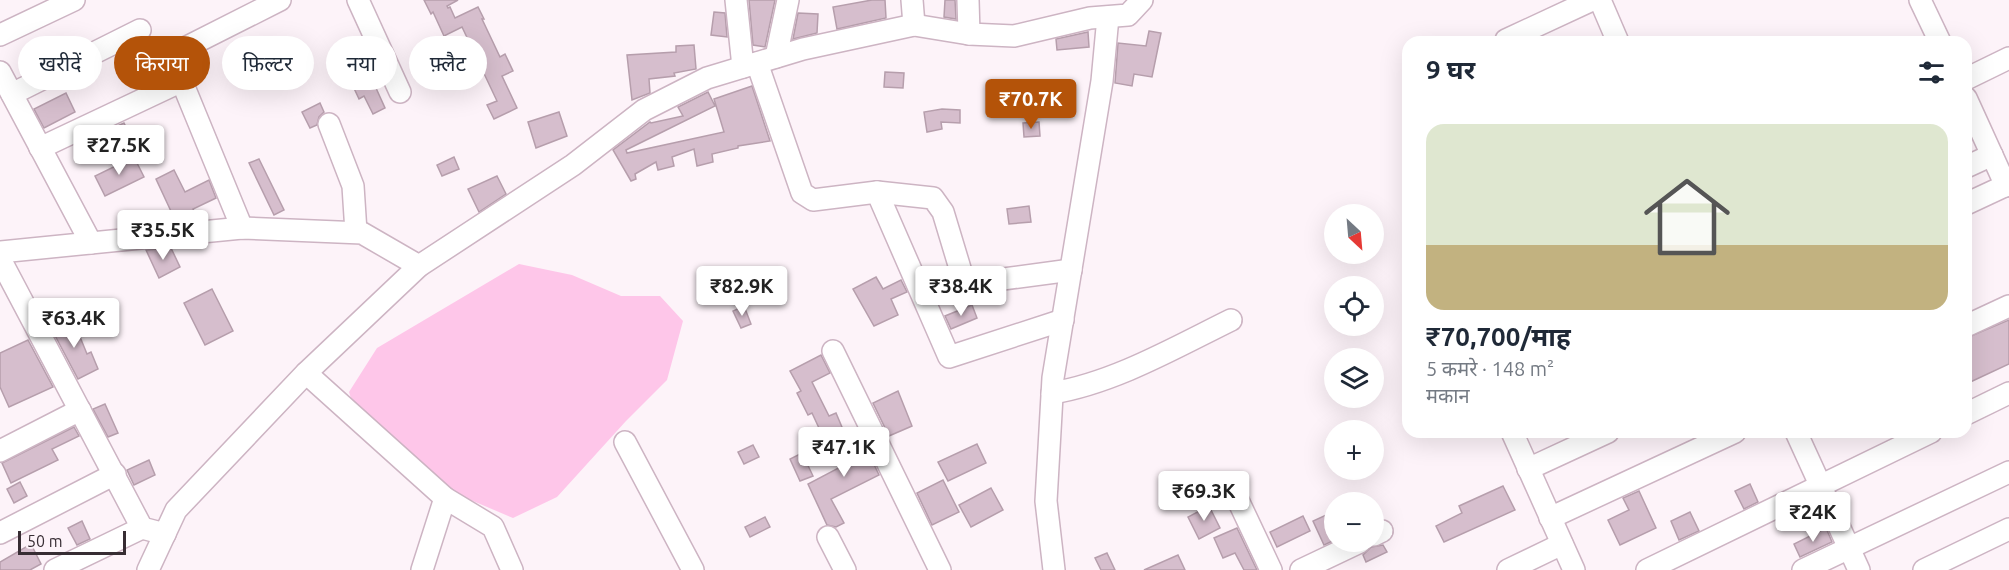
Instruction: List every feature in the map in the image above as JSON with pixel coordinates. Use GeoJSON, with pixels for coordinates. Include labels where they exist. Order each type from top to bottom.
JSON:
{"type":"FeatureCollection","features":[{"type":"Feature","properties":{"kind":"street"},"geometry":{"type":"LineString","coordinates":[[0,35],[74,0]]}},
{"type":"Feature","properties":{"kind":"street"},"geometry":{"type":"LineString","coordinates":[[210,36],[280,0]]}},
{"type":"Feature","properties":{"kind":"street"},"geometry":{"type":"LineString","coordinates":[[358,0],[399,92]]}},
{"type":"Feature","properties":{"kind":"street"},"geometry":{"type":"LineString","coordinates":[[736,0],[802,192],[813,200],[877,192],[933,198],[943,212],[962,275],[972,280],[988,281],[1071,270]]}},
{"type":"Feature","properties":{"kind":"street"},"geometry":{"type":"LineString","coordinates":[[759,62],[788,0]]}},
{"type":"Feature","properties":{"kind":"street"},"geometry":{"type":"LineString","coordinates":[[912,0],[914,25]]}},
{"type":"Feature","properties":{"kind":"street"},"geometry":{"type":"LineString","coordinates":[[968,0],[969,34]]}},
{"type":"Feature","properties":{"kind":"street"},"geometry":{"type":"LineString","coordinates":[[148,570],[176,510],[306,373],[419,266],[573,165],[645,110],[707,78],[803,49],[914,25],[969,34],[1014,36],[1097,11],[1128,15],[1142,0]]}},
{"type":"Feature","properties":{"kind":"street"},"geometry":{"type":"LineString","coordinates":[[1515,36],[1592,0]]}},
{"type":"Feature","properties":{"kind":"street"},"geometry":{"type":"LineString","coordinates":[[1600,0],[1615,36]]}},
{"type":"Feature","properties":{"kind":"street"},"geometry":{"type":"LineString","coordinates":[[1920,0],[1937,36]]}},
{"type":"Feature","properties":{"kind":"street"},"geometry":{"type":"LineString","coordinates":[[1054,570],[1046,501],[1052,393],[1102,81],[1097,11]]}},
{"type":"Feature","properties":{"kind":"street"},"geometry":{"type":"LineString","coordinates":[[12,94],[140,30]]}},
{"type":"Feature","properties":{"kind":"street"},"geometry":{"type":"LineString","coordinates":[[1972,76],[2009,58]]}},
{"type":"Feature","properties":{"kind":"street"},"geometry":{"type":"LineString","coordinates":[[0,72],[91,243]]}},
{"type":"Feature","properties":{"kind":"street"},"geometry":{"type":"LineString","coordinates":[[40,148],[163,90]]}},
{"type":"Feature","properties":{"kind":"street"},"geometry":{"type":"LineString","coordinates":[[186,90],[242,228]]}},
{"type":"Feature","properties":{"kind":"street"},"geometry":{"type":"LineString","coordinates":[[1972,111],[2007,185],[1972,201]]}},
{"type":"Feature","properties":{"kind":"street"},"geometry":{"type":"LineString","coordinates":[[329,124],[353,186],[356,232]]}},
{"type":"Feature","properties":{"kind":"street"},"geometry":{"type":"LineString","coordinates":[[1972,164],[1992,155]]}},
{"type":"Feature","properties":{"kind":"street"},"geometry":{"type":"LineString","coordinates":[[877,192],[950,357],[1063,320]]}},
{"type":"Feature","properties":{"kind":"street"},"geometry":{"type":"LineString","coordinates":[[0,252],[242,228],[362,233],[419,266]]}},
{"type":"Feature","properties":{"kind":"street"},"geometry":{"type":"LineString","coordinates":[[0,259],[142,528]]}},
{"type":"Feature","properties":{"kind":"street"},"geometry":{"type":"LineString","coordinates":[[1972,323],[2009,306]]}},
{"type":"Feature","properties":{"kind":"street"},"geometry":{"type":"LineString","coordinates":[[1052,393],[1072,390],[1120,372],[1231,320]]}},
{"type":"Feature","properties":{"kind":"street"},"geometry":{"type":"LineString","coordinates":[[833,351],[938,569]]}},
{"type":"Feature","properties":{"kind":"street"},"geometry":{"type":"LineString","coordinates":[[306,373],[446,498],[493,527],[512,570]]}},
{"type":"Feature","properties":{"kind":"street"},"geometry":{"type":"LineString","coordinates":[[1972,411],[2009,393]]}},
{"type":"Feature","properties":{"kind":"street"},"geometry":{"type":"LineString","coordinates":[[0,451],[80,410]]}},
{"type":"Feature","properties":{"kind":"street"},"geometry":{"type":"LineString","coordinates":[[1515,438],[1574,570]]}},
{"type":"Feature","properties":{"kind":"street"},"geometry":{"type":"LineString","coordinates":[[1528,470],[1595,438]]}},
{"type":"Feature","properties":{"kind":"street"},"geometry":{"type":"LineString","coordinates":[[1550,518],[1722,438]]}},
{"type":"Feature","properties":{"kind":"street"},"geometry":{"type":"LineString","coordinates":[[1799,438],[1859,570]]}},
{"type":"Feature","properties":{"kind":"street"},"geometry":{"type":"LineString","coordinates":[[1647,570],[1919,438]]}},
{"type":"Feature","properties":{"kind":"street"},"geometry":{"type":"LineString","coordinates":[[625,442],[693,570]]}},
{"type":"Feature","properties":{"kind":"street"},"geometry":{"type":"LineString","coordinates":[[1803,570],[2009,472]]}},
{"type":"Feature","properties":{"kind":"street"},"geometry":{"type":"LineString","coordinates":[[0,533],[115,474]]}},
{"type":"Feature","properties":{"kind":"street"},"geometry":{"type":"LineString","coordinates":[[423,570],[446,498]]}},
{"type":"Feature","properties":{"kind":"street"},"geometry":{"type":"LineString","coordinates":[[1238,498],[1271,570]]}},
{"type":"Feature","properties":{"kind":"street"},"geometry":{"type":"LineString","coordinates":[[55,570],[142,528],[165,534]]}},
{"type":"Feature","properties":{"kind":"street"},"geometry":{"type":"LineString","coordinates":[[1924,570],[2009,529]]}},
{"type":"Feature","properties":{"kind":"street"},"geometry":{"type":"LineString","coordinates":[[828,537],[845,570]]}},
{"type":"Feature","properties":{"kind":"street"},"geometry":{"type":"LineString","coordinates":[[1508,570],[1562,544]]}},
{"type":"Feature","properties":{"kind":"street"},"geometry":{"type":"LineString","coordinates":[[1301,570],[1338,562]]}},
{"type":"Feature","properties":{"kind":"shaded area"},"geometry":{"type":"Polygon","coordinates":[[[519,264],[572,275],[621,296],[660,296],[683,321],[667,380],[557,497],[513,518],[407,473],[365,442],[349,392],[377,348],[519,264]]]}},
{"type":"Feature","properties":{"kind":"building"},"geometry":{"type":"Polygon","coordinates":[[[424,0],[458,0],[447,6],[450,7],[455,18],[478,7],[500,57],[505,54],[513,71],[502,76],[517,108],[494,119],[487,105],[497,101],[487,80],[487,36],[466,36],[462,27],[444,36],[433,12],[431,14],[424,0]]]}},
{"type":"Feature","properties":{"kind":"building"},"geometry":{"type":"Polygon","coordinates":[[[749,0],[775,0],[765,47],[753,45],[749,0]]]}},
{"type":"Feature","properties":{"kind":"building"},"geometry":{"type":"Polygon","coordinates":[[[885,0],[886,18],[837,29],[833,7],[885,0]]]}},
{"type":"Feature","properties":{"kind":"building"},"geometry":{"type":"Polygon","coordinates":[[[945,0],[955,0],[956,19],[944,17],[945,0]]]}},
{"type":"Feature","properties":{"kind":"building"},"geometry":{"type":"Polygon","coordinates":[[[714,12],[725,13],[727,37],[711,35],[714,12]]]}},
{"type":"Feature","properties":{"kind":"building"},"geometry":{"type":"Polygon","coordinates":[[[798,13],[818,14],[817,33],[793,39],[798,13]]]}},
{"type":"Feature","properties":{"kind":"building"},"geometry":{"type":"Polygon","coordinates":[[[1149,31],[1161,33],[1152,77],[1134,74],[1132,86],[1115,83],[1118,43],[1146,46],[1149,31]]]}},
{"type":"Feature","properties":{"kind":"building"},"geometry":{"type":"Polygon","coordinates":[[[1088,32],[1089,47],[1057,50],[1056,39],[1088,32]]]}},
{"type":"Feature","properties":{"kind":"building"},"geometry":{"type":"Polygon","coordinates":[[[694,45],[696,69],[674,73],[675,76],[649,79],[650,93],[632,100],[627,55],[676,52],[676,46],[694,45]]]}},
{"type":"Feature","properties":{"kind":"building"},"geometry":{"type":"Polygon","coordinates":[[[885,72],[904,73],[903,88],[884,87],[885,72]]]}},
{"type":"Feature","properties":{"kind":"building"},"geometry":{"type":"Polygon","coordinates":[[[752,86],[770,141],[738,146],[738,148],[712,154],[713,162],[697,166],[694,149],[672,157],[674,166],[658,170],[656,162],[635,174],[636,179],[631,181],[613,150],[650,122],[683,116],[678,107],[708,92],[715,106],[626,150],[627,153],[724,132],[714,99],[752,86]]]}},
{"type":"Feature","properties":{"kind":"building"},"geometry":{"type":"Polygon","coordinates":[[[355,90],[377,90],[385,108],[373,114],[364,96],[359,99],[355,90]]]}},
{"type":"Feature","properties":{"kind":"building"},"geometry":{"type":"Polygon","coordinates":[[[66,93],[75,112],[44,128],[34,109],[66,93]]]}},
{"type":"Feature","properties":{"kind":"building"},"geometry":{"type":"Polygon","coordinates":[[[320,103],[324,112],[319,117],[317,125],[310,128],[302,112],[320,103]]]}},
{"type":"Feature","properties":{"kind":"building"},"geometry":{"type":"Polygon","coordinates":[[[942,109],[960,110],[960,123],[941,122],[942,129],[927,132],[924,112],[942,109]]]}},
{"type":"Feature","properties":{"kind":"building"},"geometry":{"type":"Polygon","coordinates":[[[559,112],[567,136],[536,148],[528,122],[559,112]]]}},
{"type":"Feature","properties":{"kind":"building"},"geometry":{"type":"Polygon","coordinates":[[[1039,122],[1040,136],[1024,137],[1023,123],[1039,122]]]}},
{"type":"Feature","properties":{"kind":"building"},"geometry":{"type":"Polygon","coordinates":[[[124,123],[127,129],[97,144],[93,137],[124,123]]]}},
{"type":"Feature","properties":{"kind":"building"},"geometry":{"type":"Polygon","coordinates":[[[134,157],[144,177],[105,196],[95,176],[134,157]]]}},
{"type":"Feature","properties":{"kind":"building"},"geometry":{"type":"Polygon","coordinates":[[[454,157],[459,169],[442,176],[437,165],[454,157]]]}},
{"type":"Feature","properties":{"kind":"building"},"geometry":{"type":"Polygon","coordinates":[[[259,159],[284,210],[274,215],[249,163],[259,159]]]}},
{"type":"Feature","properties":{"kind":"building"},"geometry":{"type":"Polygon","coordinates":[[[174,170],[185,192],[209,180],[216,198],[193,209],[196,215],[176,222],[156,179],[174,170]]]}},
{"type":"Feature","properties":{"kind":"building"},"geometry":{"type":"Polygon","coordinates":[[[497,176],[506,194],[479,212],[468,189],[497,176]]]}},
{"type":"Feature","properties":{"kind":"building"},"geometry":{"type":"Polygon","coordinates":[[[1029,206],[1031,222],[1009,224],[1007,209],[1029,206]]]}},
{"type":"Feature","properties":{"kind":"building"},"geometry":{"type":"Polygon","coordinates":[[[171,248],[180,267],[159,278],[146,250],[171,248]]]}},
{"type":"Feature","properties":{"kind":"building"},"geometry":{"type":"Polygon","coordinates":[[[876,277],[883,289],[901,280],[907,292],[891,299],[898,315],[874,326],[853,289],[876,277]]]}},
{"type":"Feature","properties":{"kind":"building"},"geometry":{"type":"Polygon","coordinates":[[[212,289],[233,331],[205,345],[184,303],[212,289]]]}},
{"type":"Feature","properties":{"kind":"building"},"geometry":{"type":"Polygon","coordinates":[[[972,305],[977,318],[951,329],[945,316],[972,305]]]}},
{"type":"Feature","properties":{"kind":"building"},"geometry":{"type":"Polygon","coordinates":[[[744,306],[751,324],[741,328],[733,311],[744,306]]]}},
{"type":"Feature","properties":{"kind":"building"},"geometry":{"type":"Polygon","coordinates":[[[67,318],[76,338],[80,337],[87,354],[91,352],[98,369],[78,379],[50,326],[67,318]]]}},
{"type":"Feature","properties":{"kind":"building"},"geometry":{"type":"Polygon","coordinates":[[[2009,320],[2009,364],[1972,381],[1972,335],[2009,320]]]}},
{"type":"Feature","properties":{"kind":"building"},"geometry":{"type":"Polygon","coordinates":[[[28,340],[53,387],[9,407],[0,387],[0,353],[28,340]]]}},
{"type":"Feature","properties":{"kind":"building"},"geometry":{"type":"Polygon","coordinates":[[[821,355],[830,373],[812,382],[829,416],[836,413],[844,432],[825,441],[812,413],[808,415],[797,393],[801,391],[790,371],[821,355]]]}},
{"type":"Feature","properties":{"kind":"building"},"geometry":{"type":"Polygon","coordinates":[[[898,391],[912,426],[889,436],[873,403],[898,391]]]}},
{"type":"Feature","properties":{"kind":"building"},"geometry":{"type":"Polygon","coordinates":[[[105,404],[118,433],[108,437],[93,409],[105,404]]]}},
{"type":"Feature","properties":{"kind":"building"},"geometry":{"type":"Polygon","coordinates":[[[74,427],[79,436],[52,449],[58,460],[11,483],[2,463],[74,427]]]}},
{"type":"Feature","properties":{"kind":"building"},"geometry":{"type":"Polygon","coordinates":[[[857,429],[879,475],[831,499],[844,523],[836,527],[827,525],[808,484],[852,461],[841,436],[857,429]]]}},
{"type":"Feature","properties":{"kind":"building"},"geometry":{"type":"Polygon","coordinates":[[[977,444],[986,463],[948,481],[938,462],[977,444]]]}},
{"type":"Feature","properties":{"kind":"building"},"geometry":{"type":"Polygon","coordinates":[[[753,445],[759,457],[744,464],[738,452],[753,445]]]}},
{"type":"Feature","properties":{"kind":"building"},"geometry":{"type":"Polygon","coordinates":[[[802,453],[813,476],[800,481],[790,459],[802,453]]]}},
{"type":"Feature","properties":{"kind":"building"},"geometry":{"type":"Polygon","coordinates":[[[149,460],[155,475],[134,485],[127,470],[149,460]]]}},
{"type":"Feature","properties":{"kind":"building"},"geometry":{"type":"Polygon","coordinates":[[[943,480],[959,512],[932,525],[917,493],[943,480]]]}},
{"type":"Feature","properties":{"kind":"building"},"geometry":{"type":"Polygon","coordinates":[[[20,482],[27,496],[14,503],[7,489],[20,482]]]}},
{"type":"Feature","properties":{"kind":"building"},"geometry":{"type":"Polygon","coordinates":[[[1750,484],[1758,502],[1744,509],[1735,491],[1750,484]]]}},
{"type":"Feature","properties":{"kind":"building"},"geometry":{"type":"Polygon","coordinates":[[[1503,486],[1515,510],[1444,542],[1436,526],[1462,513],[1459,506],[1503,486]]]}},
{"type":"Feature","properties":{"kind":"building"},"geometry":{"type":"Polygon","coordinates":[[[991,488],[1003,510],[971,527],[959,505],[991,488]]]}},
{"type":"Feature","properties":{"kind":"building"},"geometry":{"type":"Polygon","coordinates":[[[1639,491],[1656,528],[1620,545],[1608,520],[1629,510],[1623,498],[1639,491]]]}},
{"type":"Feature","properties":{"kind":"building"},"geometry":{"type":"Polygon","coordinates":[[[1209,506],[1220,528],[1199,539],[1188,517],[1209,506]]]}},
{"type":"Feature","properties":{"kind":"building"},"geometry":{"type":"Polygon","coordinates":[[[1690,512],[1699,531],[1679,540],[1671,521],[1690,512]]]}},
{"type":"Feature","properties":{"kind":"building"},"geometry":{"type":"Polygon","coordinates":[[[1303,516],[1310,531],[1277,547],[1270,532],[1303,516]]]}},
{"type":"Feature","properties":{"kind":"building"},"geometry":{"type":"Polygon","coordinates":[[[1324,516],[1324,545],[1313,521],[1324,516]]]}},
{"type":"Feature","properties":{"kind":"building"},"geometry":{"type":"Polygon","coordinates":[[[765,517],[770,527],[750,537],[745,527],[765,517]]]}},
{"type":"Feature","properties":{"kind":"building"},"geometry":{"type":"Polygon","coordinates":[[[82,521],[90,539],[77,545],[68,528],[82,521]]]}},
{"type":"Feature","properties":{"kind":"building"},"geometry":{"type":"Polygon","coordinates":[[[1237,528],[1257,570],[1244,570],[1235,553],[1223,558],[1214,538],[1237,528]]]}},
{"type":"Feature","properties":{"kind":"building"},"geometry":{"type":"Polygon","coordinates":[[[1826,528],[1832,542],[1800,557],[1794,544],[1826,528]]]}},
{"type":"Feature","properties":{"kind":"building"},"geometry":{"type":"Polygon","coordinates":[[[31,544],[41,564],[30,570],[0,570],[0,562],[31,544]]]}},
{"type":"Feature","properties":{"kind":"building"},"geometry":{"type":"Polygon","coordinates":[[[1384,547],[1387,552],[1366,562],[1363,555],[1366,552],[1384,552],[1384,547]]]}},
{"type":"Feature","properties":{"kind":"building"},"geometry":{"type":"Polygon","coordinates":[[[1107,553],[1115,570],[1101,570],[1095,558],[1107,553]]]}},
{"type":"Feature","properties":{"kind":"building"},"geometry":{"type":"Polygon","coordinates":[[[1178,555],[1185,570],[1144,570],[1178,555]]]}}]}
